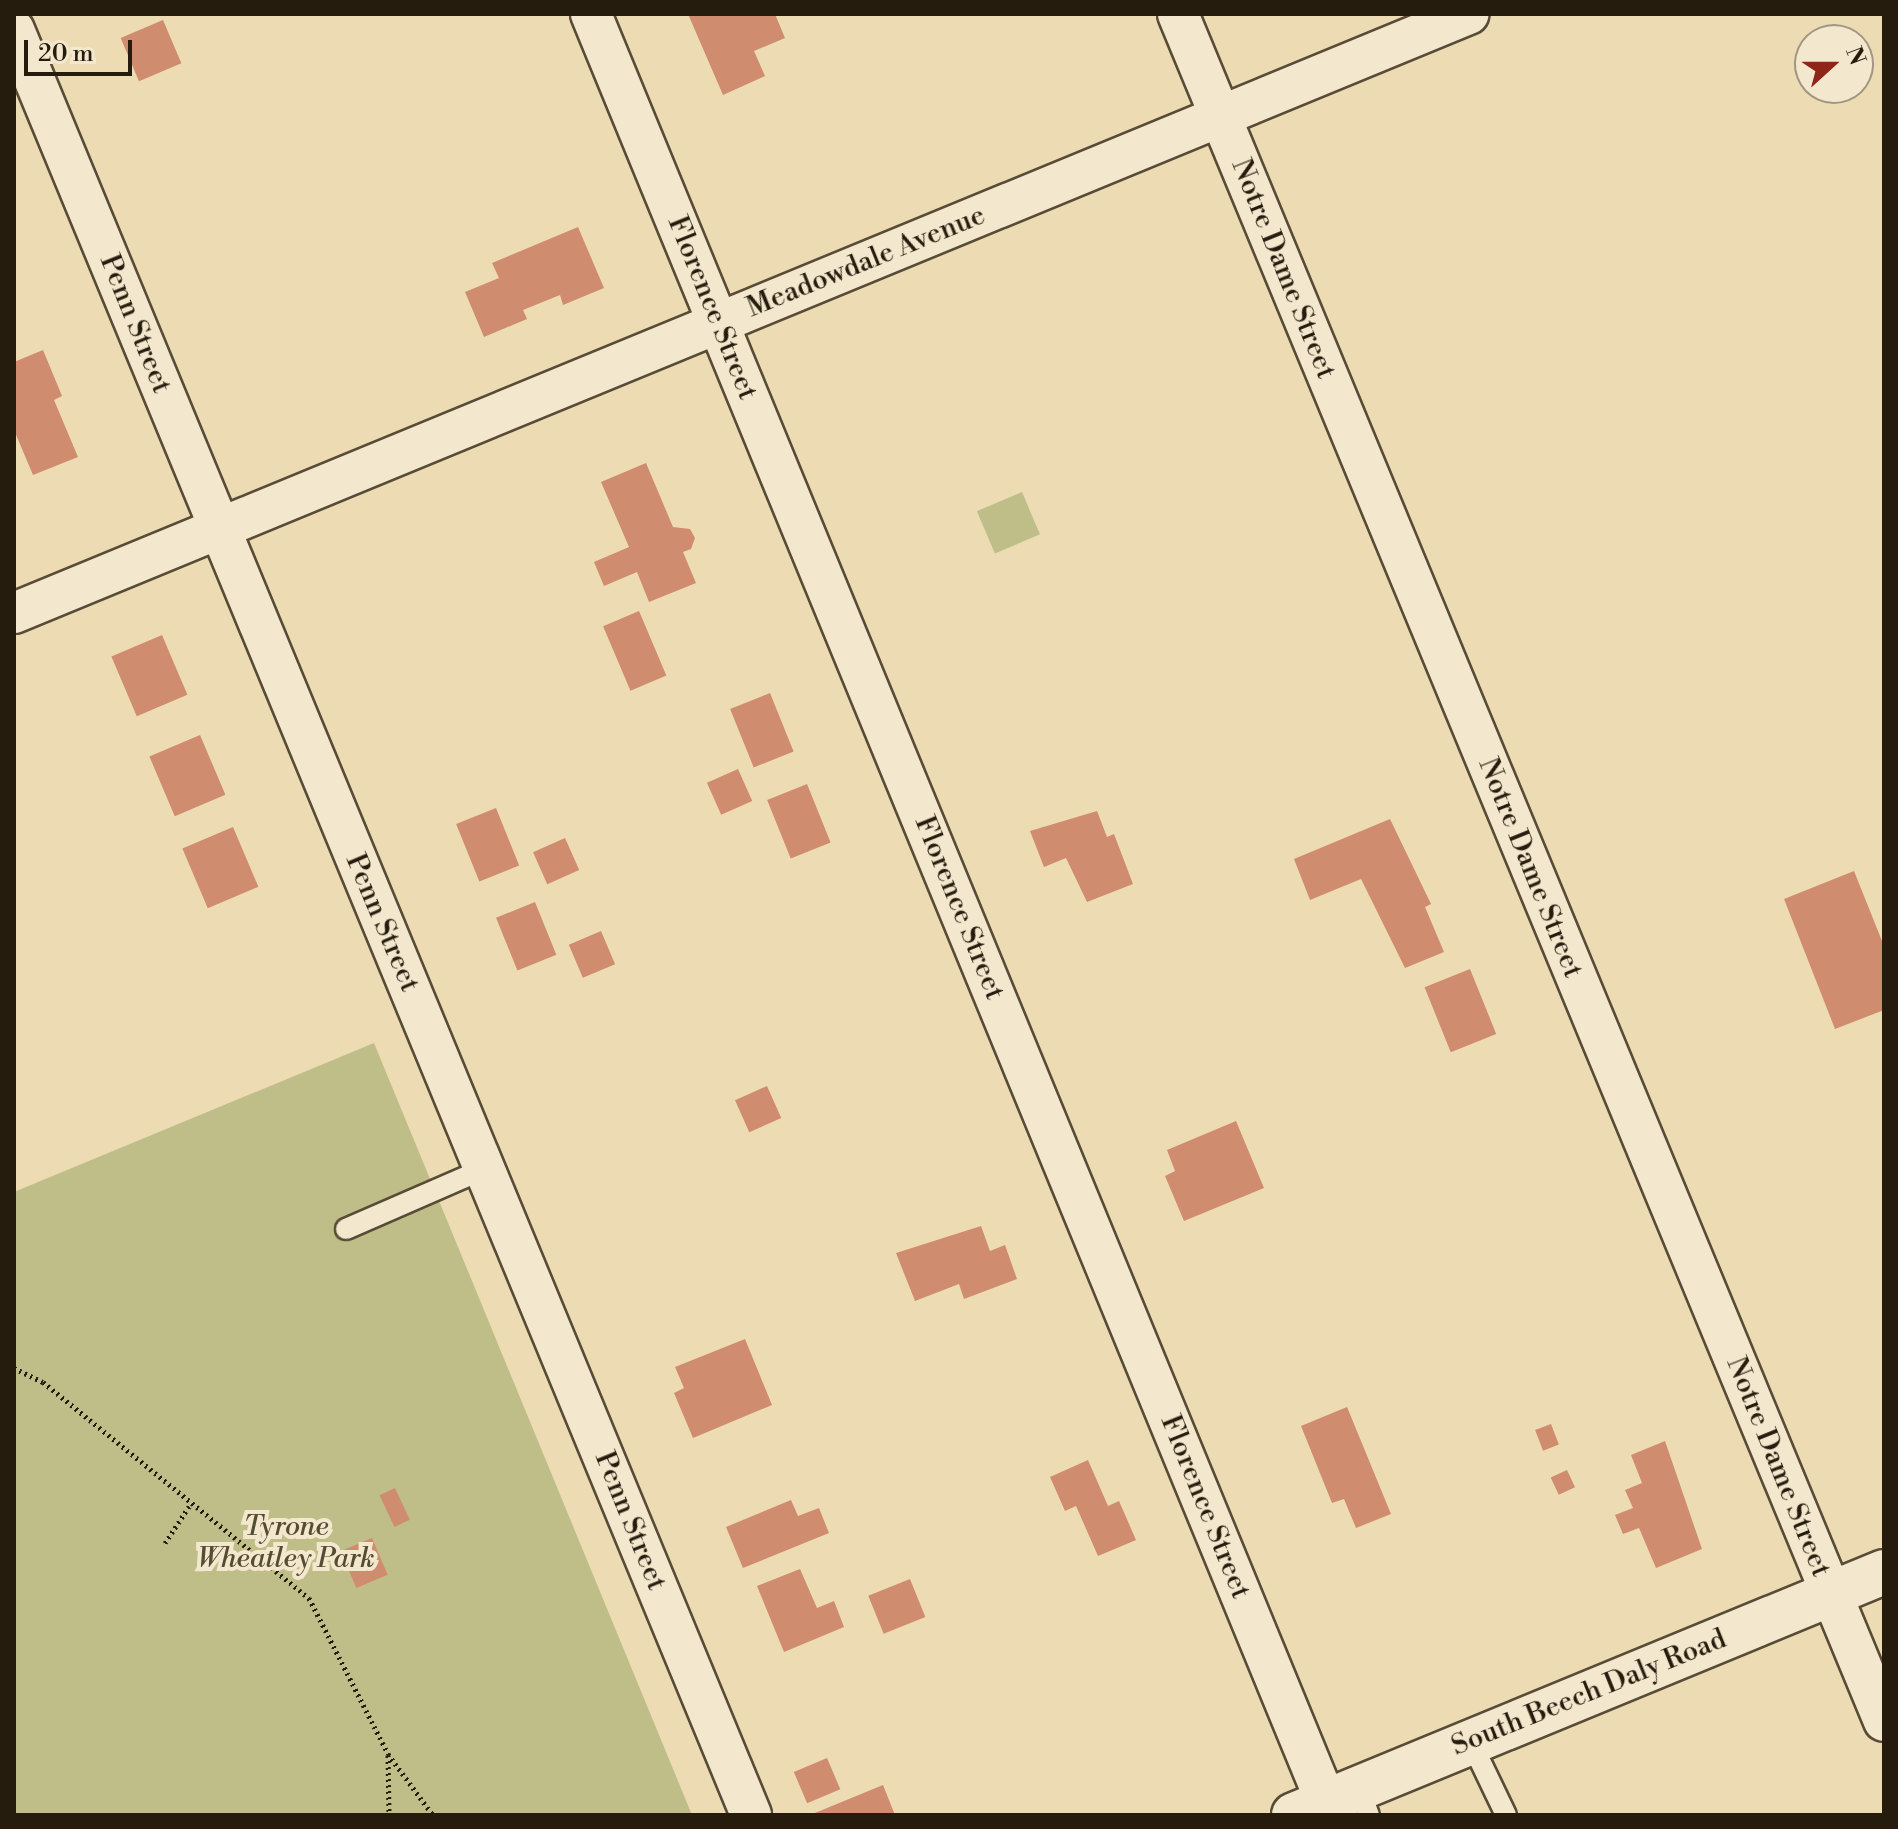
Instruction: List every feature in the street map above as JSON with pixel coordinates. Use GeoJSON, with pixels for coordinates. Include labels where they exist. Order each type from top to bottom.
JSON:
{"type":"FeatureCollection","features":[{"type":"Feature","properties":{"kind":"main road","name":"South Beech Daly Road"},"geometry":{"type":"LineString","coordinates":[[1337,1805],[1471,1742],[1884,1572]]}},
{"type":"Feature","properties":{"kind":"street","name":"Florence Street"},"geometry":{"type":"LineString","coordinates":[[591,14],[1337,1805]]}},
{"type":"Feature","properties":{"kind":"street","name":"Notre Dame Street"},"geometry":{"type":"LineString","coordinates":[[1178,14],[1884,1721]]}},
{"type":"Feature","properties":{"kind":"street","name":"Meadowdale Avenue"},"geometry":{"type":"LineString","coordinates":[[14,613],[1469,14]]}},
{"type":"Feature","properties":{"kind":"street","name":"Penn Street"},"geometry":{"type":"LineString","coordinates":[[14,30],[751,1815]]}},
{"type":"Feature","properties":{"kind":"lane"},"geometry":{"type":"LineString","coordinates":[[346,1229],[484,1169]]}},
{"type":"Feature","properties":{"kind":"lane"},"geometry":{"type":"LineString","coordinates":[[1471,1742],[1506,1815]]}},
{"type":"Feature","properties":{"kind":"path"},"geometry":{"type":"LineString","coordinates":[[14,1368],[43,1382],[190,1505],[309,1598],[388,1754],[433,1815]]}},
{"type":"Feature","properties":{"kind":"path"},"geometry":{"type":"LineString","coordinates":[[165,1543],[190,1505]]}},
{"type":"Feature","properties":{"kind":"path"},"geometry":{"type":"LineString","coordinates":[[388,1754],[389,1815]]}},
{"type":"Feature","properties":{"kind":"green space"},"geometry":{"type":"Polygon","coordinates":[[[1022,492],[1040,534],[995,553],[977,511],[1022,492]]]}},
{"type":"Feature","properties":{"kind":"green space","name":"Tyrone Wheatley Park"},"geometry":{"type":"Polygon","coordinates":[[[374,1043],[692,1815],[14,1815],[14,1192],[374,1043]]]}},
{"type":"Feature","properties":{"kind":"building"},"geometry":{"type":"Polygon","coordinates":[[[688,14],[775,14],[785,38],[754,51],[765,76],[723,95],[688,14]]]}},
{"type":"Feature","properties":{"kind":"building"},"geometry":{"type":"Polygon","coordinates":[[[163,20],[181,63],[139,81],[121,38],[163,20]]]}},
{"type":"Feature","properties":{"kind":"building"},"geometry":{"type":"Polygon","coordinates":[[[578,227],[604,288],[563,305],[560,295],[523,310],[527,319],[484,337],[465,292],[499,278],[492,263],[578,227]]]}},
{"type":"Feature","properties":{"kind":"building"},"geometry":{"type":"Polygon","coordinates":[[[43,350],[62,396],[54,400],[78,457],[33,475],[14,430],[14,362],[43,350]]]}},
{"type":"Feature","properties":{"kind":"building"},"geometry":{"type":"Polygon","coordinates":[[[646,463],[673,527],[690,529],[695,538],[691,549],[683,552],[696,583],[649,602],[637,572],[604,586],[594,562],[629,547],[601,482],[646,463]]]}},
{"type":"Feature","properties":{"kind":"building"},"geometry":{"type":"Polygon","coordinates":[[[639,611],[666,675],[630,691],[603,626],[639,611]]]}},
{"type":"Feature","properties":{"kind":"building"},"geometry":{"type":"Polygon","coordinates":[[[162,635],[187,695],[137,716],[111,656],[162,635]]]}},
{"type":"Feature","properties":{"kind":"building"},"geometry":{"type":"Polygon","coordinates":[[[770,693],[794,751],[754,768],[730,709],[770,693]]]}},
{"type":"Feature","properties":{"kind":"building"},"geometry":{"type":"Polygon","coordinates":[[[200,735],[225,795],[175,816],[149,756],[200,735]]]}},
{"type":"Feature","properties":{"kind":"building"},"geometry":{"type":"Polygon","coordinates":[[[738,769],[752,801],[721,815],[707,783],[738,769]]]}},
{"type":"Feature","properties":{"kind":"building"},"geometry":{"type":"Polygon","coordinates":[[[807,784],[831,842],[791,859],[767,800],[807,784]]]}},
{"type":"Feature","properties":{"kind":"building"},"geometry":{"type":"Polygon","coordinates":[[[496,808],[519,865],[479,882],[456,824],[496,808]]]}},
{"type":"Feature","properties":{"kind":"building"},"geometry":{"type":"Polygon","coordinates":[[[1097,811],[1107,837],[1114,834],[1133,884],[1087,902],[1066,858],[1044,867],[1030,831],[1097,811]]]}},
{"type":"Feature","properties":{"kind":"building"},"geometry":{"type":"Polygon","coordinates":[[[1390,819],[1431,904],[1425,907],[1444,952],[1405,968],[1361,879],[1310,900],[1294,859],[1390,819]]]}},
{"type":"Feature","properties":{"kind":"building"},"geometry":{"type":"Polygon","coordinates":[[[233,827],[258,887],[208,908],[182,848],[233,827]]]}},
{"type":"Feature","properties":{"kind":"building"},"geometry":{"type":"Polygon","coordinates":[[[565,838],[579,870],[547,884],[533,852],[565,838]]]}},
{"type":"Feature","properties":{"kind":"building"},"geometry":{"type":"Polygon","coordinates":[[[1854,871],[1884,946],[1884,1010],[1835,1029],[1784,899],[1854,871]]]}},
{"type":"Feature","properties":{"kind":"building"},"geometry":{"type":"Polygon","coordinates":[[[535,902],[556,955],[517,971],[496,918],[535,902]]]}},
{"type":"Feature","properties":{"kind":"building"},"geometry":{"type":"Polygon","coordinates":[[[601,931],[615,964],[583,978],[569,945],[601,931]]]}},
{"type":"Feature","properties":{"kind":"building"},"geometry":{"type":"Polygon","coordinates":[[[1470,969],[1496,1034],[1451,1052],[1425,987],[1470,969]]]}},
{"type":"Feature","properties":{"kind":"building"},"geometry":{"type":"Polygon","coordinates":[[[767,1086],[781,1118],[749,1132],[735,1100],[767,1086]]]}},
{"type":"Feature","properties":{"kind":"building"},"geometry":{"type":"Polygon","coordinates":[[[1236,1121],[1264,1188],[1184,1221],[1165,1176],[1175,1171],[1167,1150],[1236,1121]]]}},
{"type":"Feature","properties":{"kind":"building"},"geometry":{"type":"Polygon","coordinates":[[[981,1226],[990,1251],[1005,1245],[1017,1279],[964,1299],[959,1284],[915,1301],[896,1253],[981,1226]]]}},
{"type":"Feature","properties":{"kind":"building"},"geometry":{"type":"Polygon","coordinates":[[[745,1339],[772,1405],[693,1438],[674,1393],[684,1388],[675,1367],[745,1339]]]}},
{"type":"Feature","properties":{"kind":"building"},"geometry":{"type":"Polygon","coordinates":[[[1347,1407],[1391,1514],[1356,1528],[1344,1499],[1332,1503],[1301,1426],[1347,1407]]]}},
{"type":"Feature","properties":{"kind":"building"},"geometry":{"type":"Polygon","coordinates":[[[1551,1424],[1559,1445],[1543,1451],[1535,1430],[1551,1424]]]}},
{"type":"Feature","properties":{"kind":"building"},"geometry":{"type":"Polygon","coordinates":[[[1665,1441],[1702,1549],[1656,1568],[1639,1528],[1623,1534],[1615,1515],[1633,1508],[1625,1490],[1642,1483],[1631,1455],[1665,1441]]]}},
{"type":"Feature","properties":{"kind":"building"},"geometry":{"type":"Polygon","coordinates":[[[1088,1460],[1108,1506],[1119,1501],[1136,1540],[1098,1556],[1076,1506],[1065,1511],[1050,1477],[1088,1460]]]}},
{"type":"Feature","properties":{"kind":"building"},"geometry":{"type":"Polygon","coordinates":[[[1567,1470],[1575,1487],[1559,1495],[1551,1478],[1567,1470]]]}},
{"type":"Feature","properties":{"kind":"building"},"geometry":{"type":"Polygon","coordinates":[[[395,1488],[410,1520],[394,1527],[380,1495],[395,1488]]]}},
{"type":"Feature","properties":{"kind":"building"},"geometry":{"type":"Polygon","coordinates":[[[791,1500],[798,1516],[819,1508],[829,1533],[743,1568],[726,1527],[791,1500]]]}},
{"type":"Feature","properties":{"kind":"building"},"geometry":{"type":"Polygon","coordinates":[[[372,1538],[388,1575],[356,1588],[341,1551],[372,1538]]]}},
{"type":"Feature","properties":{"kind":"building"},"geometry":{"type":"Polygon","coordinates":[[[800,1569],[817,1608],[834,1601],[844,1627],[784,1652],[757,1586],[800,1569]]]}},
{"type":"Feature","properties":{"kind":"building"},"geometry":{"type":"Polygon","coordinates":[[[910,1579],[925,1617],[884,1634],[868,1596],[910,1579]]]}},
{"type":"Feature","properties":{"kind":"building"},"geometry":{"type":"Polygon","coordinates":[[[827,1758],[840,1789],[807,1803],[794,1772],[827,1758]]]}},
{"type":"Feature","properties":{"kind":"building"},"geometry":{"type":"Polygon","coordinates":[[[883,1785],[895,1815],[810,1815],[883,1785]]]}}]}
